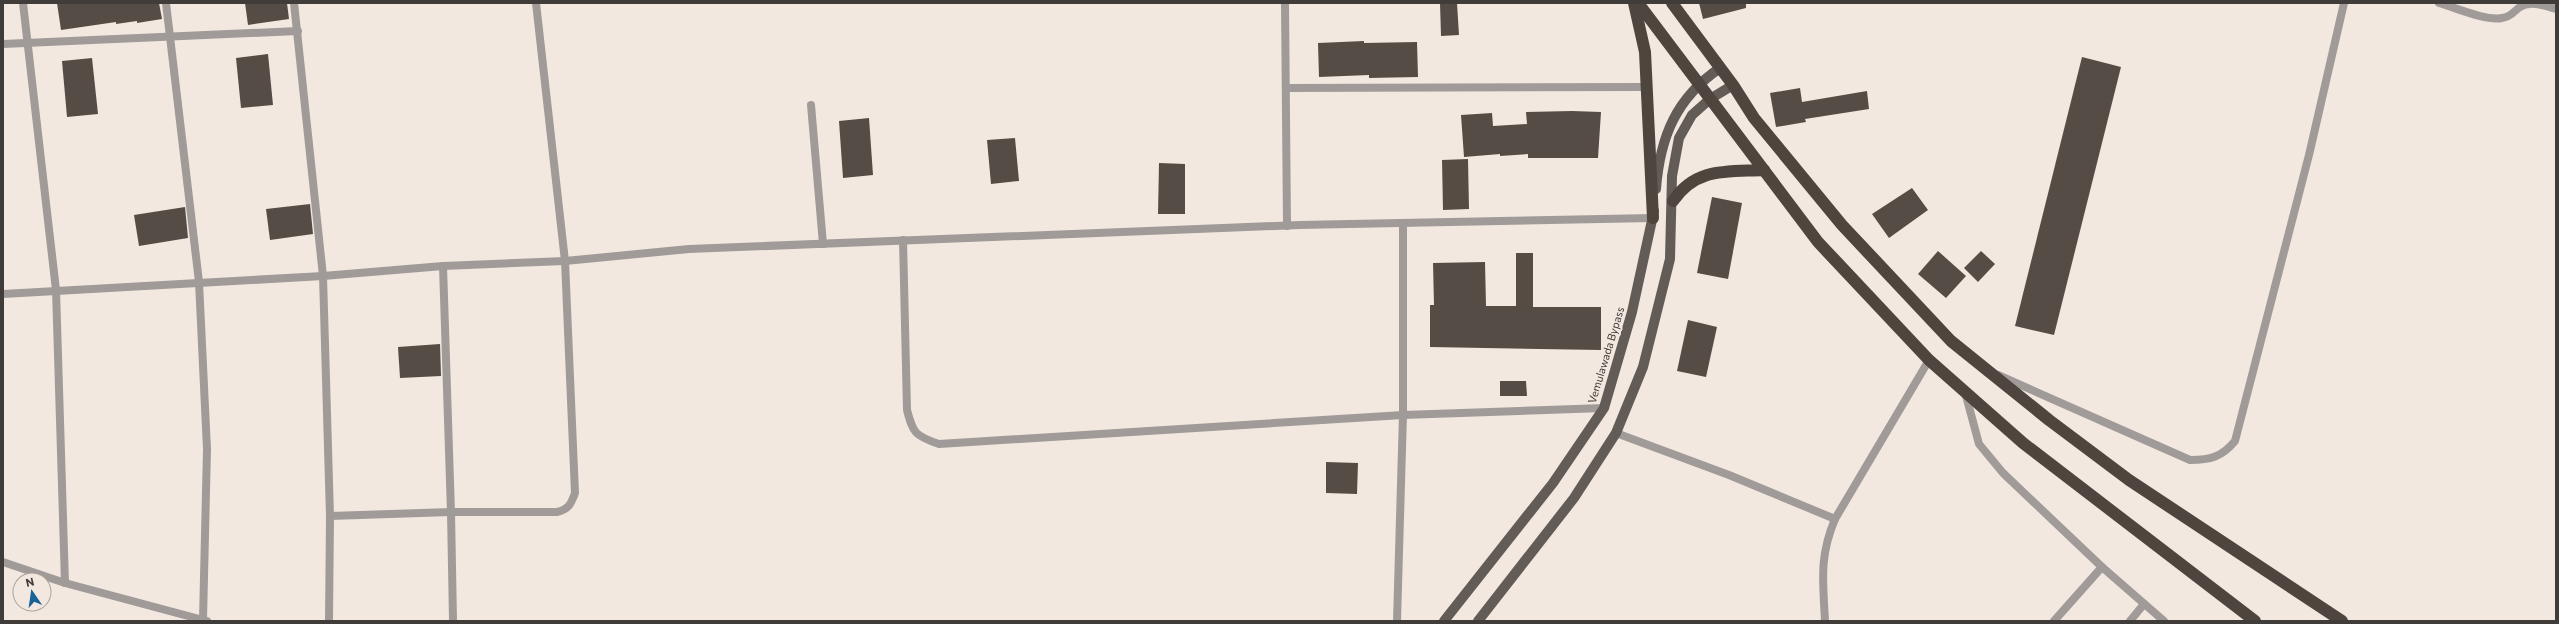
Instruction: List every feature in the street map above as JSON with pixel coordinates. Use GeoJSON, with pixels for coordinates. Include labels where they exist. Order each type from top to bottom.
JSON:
{"type":"FeatureCollection","features":[{"type":"Feature","properties":{"kind":"highway"},"geometry":{"type":"LineString","coordinates":[[1634,3],[1645,52],[1653,218]]}},
{"type":"Feature","properties":{"kind":"highway"},"geometry":{"type":"LineString","coordinates":[[1638,3],[1818,242],[1929,360],[2023,444],[2254,621]]}},
{"type":"Feature","properties":{"kind":"highway"},"geometry":{"type":"LineString","coordinates":[[1672,3],[1733,85],[1754,118],[1842,225],[1951,340],[2129,480],[2342,621]]}},
{"type":"Feature","properties":{"kind":"highway"},"geometry":{"type":"LineString","coordinates":[[1673,201],[1682,187],[1692,180],[1721,172],[1764,170]]}},
{"type":"Feature","properties":{"kind":"main road","name":"Vemulawada Bypass"},"geometry":{"type":"LineString","coordinates":[[1444,621],[1553,483],[1604,408],[1632,312],[1653,218],[1660,155],[1667,132],[1699,83],[1720,68]]}},
{"type":"Feature","properties":{"kind":"main road"},"geometry":{"type":"LineString","coordinates":[[1478,621],[1574,498],[1616,433],[1643,367],[1668,266],[1673,201],[1672,176],[1679,138],[1692,115],[1710,99],[1733,85]]}},
{"type":"Feature","properties":{"kind":"street"},"geometry":{"type":"LineString","coordinates":[[23,3],[56,290],[65,583]]}},
{"type":"Feature","properties":{"kind":"street"},"geometry":{"type":"LineString","coordinates":[[3,562],[65,583],[205,620],[207,449],[199,282],[166,3]]}},
{"type":"Feature","properties":{"kind":"street"},"geometry":{"type":"LineString","coordinates":[[294,3],[323,276],[330,516],[329,621]]}},
{"type":"Feature","properties":{"kind":"street"},"geometry":{"type":"LineString","coordinates":[[330,516],[451,512],[557,512],[566,510],[571,505],[575,493],[565,261],[536,3]]}},
{"type":"Feature","properties":{"kind":"street"},"geometry":{"type":"LineString","coordinates":[[1285,3],[1287,226]]}},
{"type":"Feature","properties":{"kind":"street"},"geometry":{"type":"LineString","coordinates":[[1987,369],[2190,460],[2207,460],[2228,450],[2235,441],[2241,418],[2309,155],[2344,3]]}},
{"type":"Feature","properties":{"kind":"street"},"geometry":{"type":"LineString","coordinates":[[2439,3],[2492,18],[2503,18],[2515,13],[2520,5],[2536,4],[2556,9]]}},
{"type":"Feature","properties":{"kind":"street"},"geometry":{"type":"LineString","coordinates":[[3,44],[27,44],[170,35],[298,31]]}},
{"type":"Feature","properties":{"kind":"street"},"geometry":{"type":"LineString","coordinates":[[1286,88],[1646,86]]}},
{"type":"Feature","properties":{"kind":"street"},"geometry":{"type":"LineString","coordinates":[[811,105],[823,244]]}},
{"type":"Feature","properties":{"kind":"street"},"geometry":{"type":"LineString","coordinates":[[3,294],[323,276],[443,266],[565,261],[689,249],[1287,226],[1653,218]]}},
{"type":"Feature","properties":{"kind":"street"},"geometry":{"type":"LineString","coordinates":[[1397,621],[1404,415],[1402,224]]}},
{"type":"Feature","properties":{"kind":"street"},"geometry":{"type":"LineString","coordinates":[[903,240],[907,410],[912,429],[921,438],[939,444],[1404,415],[1604,408]]}},
{"type":"Feature","properties":{"kind":"street"},"geometry":{"type":"LineString","coordinates":[[443,266],[453,621]]}},
{"type":"Feature","properties":{"kind":"street"},"geometry":{"type":"LineString","coordinates":[[1826,621],[1822,560],[1826,542],[1835,519],[1929,360]]}},
{"type":"Feature","properties":{"kind":"street"},"geometry":{"type":"LineString","coordinates":[[1965,392],[1978,444],[2003,473],[2102,567],[2164,621]]}},
{"type":"Feature","properties":{"kind":"street"},"geometry":{"type":"LineString","coordinates":[[1616,433],[1729,475],[1835,519]]}},
{"type":"Feature","properties":{"kind":"street"},"geometry":{"type":"LineString","coordinates":[[2054,621],[2102,567]]}},
{"type":"Feature","properties":{"kind":"street"},"geometry":{"type":"LineString","coordinates":[[2130,621],[2144,604]]}},
{"type":"Feature","properties":{"kind":"building"},"geometry":{"type":"Polygon","coordinates":[[[57,3],[159,3],[162,19],[137,23],[137,21],[116,24],[116,22],[61,30],[57,3]]]}},
{"type":"Feature","properties":{"kind":"building"},"geometry":{"type":"Polygon","coordinates":[[[245,3],[287,3],[289,19],[248,25],[245,3]]]}},
{"type":"Feature","properties":{"kind":"building"},"geometry":{"type":"Polygon","coordinates":[[[1457,3],[1459,35],[1441,36],[1440,4],[1457,3]]]}},
{"type":"Feature","properties":{"kind":"building"},"geometry":{"type":"Polygon","coordinates":[[[1699,3],[1746,3],[1746,8],[1703,19],[1699,3]]]}},
{"type":"Feature","properties":{"kind":"building"},"geometry":{"type":"Polygon","coordinates":[[[1364,41],[1364,43],[1417,42],[1418,77],[1369,78],[1369,75],[1319,77],[1318,43],[1364,41]]]}},
{"type":"Feature","properties":{"kind":"building"},"geometry":{"type":"Polygon","coordinates":[[[268,54],[273,105],[241,108],[236,58],[268,54]]]}},
{"type":"Feature","properties":{"kind":"building"},"geometry":{"type":"Polygon","coordinates":[[[2082,57],[2121,67],[2054,335],[2015,326],[2082,57]]]}},
{"type":"Feature","properties":{"kind":"building"},"geometry":{"type":"Polygon","coordinates":[[[92,58],[98,114],[67,117],[62,61],[92,58]]]}},
{"type":"Feature","properties":{"kind":"building"},"geometry":{"type":"Polygon","coordinates":[[[1800,88],[1802,102],[1867,91],[1869,109],[1805,119],[1806,122],[1776,127],[1770,93],[1800,88]]]}},
{"type":"Feature","properties":{"kind":"building"},"geometry":{"type":"Polygon","coordinates":[[[1526,112],[1601,112],[1598,158],[1528,158],[1528,154],[1500,156],[1500,154],[1464,157],[1461,115],[1492,113],[1493,126],[1527,124],[1526,112]]]}},
{"type":"Feature","properties":{"kind":"building"},"geometry":{"type":"Polygon","coordinates":[[[869,118],[873,175],[843,178],[839,121],[869,118]]]}},
{"type":"Feature","properties":{"kind":"building"},"geometry":{"type":"Polygon","coordinates":[[[1015,138],[1019,181],[991,184],[987,140],[1015,138]]]}},
{"type":"Feature","properties":{"kind":"building"},"geometry":{"type":"Polygon","coordinates":[[[1468,159],[1469,209],[1443,210],[1442,160],[1468,159]]]}},
{"type":"Feature","properties":{"kind":"building"},"geometry":{"type":"Polygon","coordinates":[[[1159,163],[1185,164],[1185,214],[1158,214],[1159,163]]]}},
{"type":"Feature","properties":{"kind":"building"},"geometry":{"type":"Polygon","coordinates":[[[1912,188],[1928,210],[1889,238],[1872,214],[1912,188]]]}},
{"type":"Feature","properties":{"kind":"building"},"geometry":{"type":"Polygon","coordinates":[[[1712,197],[1742,203],[1728,279],[1697,273],[1712,197]]]}},
{"type":"Feature","properties":{"kind":"building"},"geometry":{"type":"Polygon","coordinates":[[[310,204],[313,234],[270,240],[266,209],[310,204]]]}},
{"type":"Feature","properties":{"kind":"building"},"geometry":{"type":"Polygon","coordinates":[[[185,207],[188,238],[139,246],[134,215],[185,207]]]}},
{"type":"Feature","properties":{"kind":"building"},"geometry":{"type":"Polygon","coordinates":[[[1938,251],[1966,276],[1946,298],[1918,274],[1938,251]]]}},
{"type":"Feature","properties":{"kind":"building"},"geometry":{"type":"Polygon","coordinates":[[[1981,251],[1995,264],[1978,282],[1964,268],[1981,251]]]}},
{"type":"Feature","properties":{"kind":"building"},"geometry":{"type":"Polygon","coordinates":[[[1516,253],[1533,253],[1533,307],[1601,307],[1601,350],[1430,347],[1430,305],[1434,305],[1433,263],[1485,262],[1486,306],[1516,306],[1516,253]]]}},
{"type":"Feature","properties":{"kind":"building"},"geometry":{"type":"Polygon","coordinates":[[[1688,320],[1717,327],[1706,377],[1677,371],[1688,320]]]}},
{"type":"Feature","properties":{"kind":"building"},"geometry":{"type":"Polygon","coordinates":[[[440,344],[441,376],[400,378],[398,347],[440,344]]]}},
{"type":"Feature","properties":{"kind":"building"},"geometry":{"type":"Polygon","coordinates":[[[1500,381],[1526,381],[1527,396],[1500,396],[1500,381]]]}},
{"type":"Feature","properties":{"kind":"building"},"geometry":{"type":"Polygon","coordinates":[[[1326,462],[1358,463],[1357,494],[1326,493],[1326,462]]]}}]}
